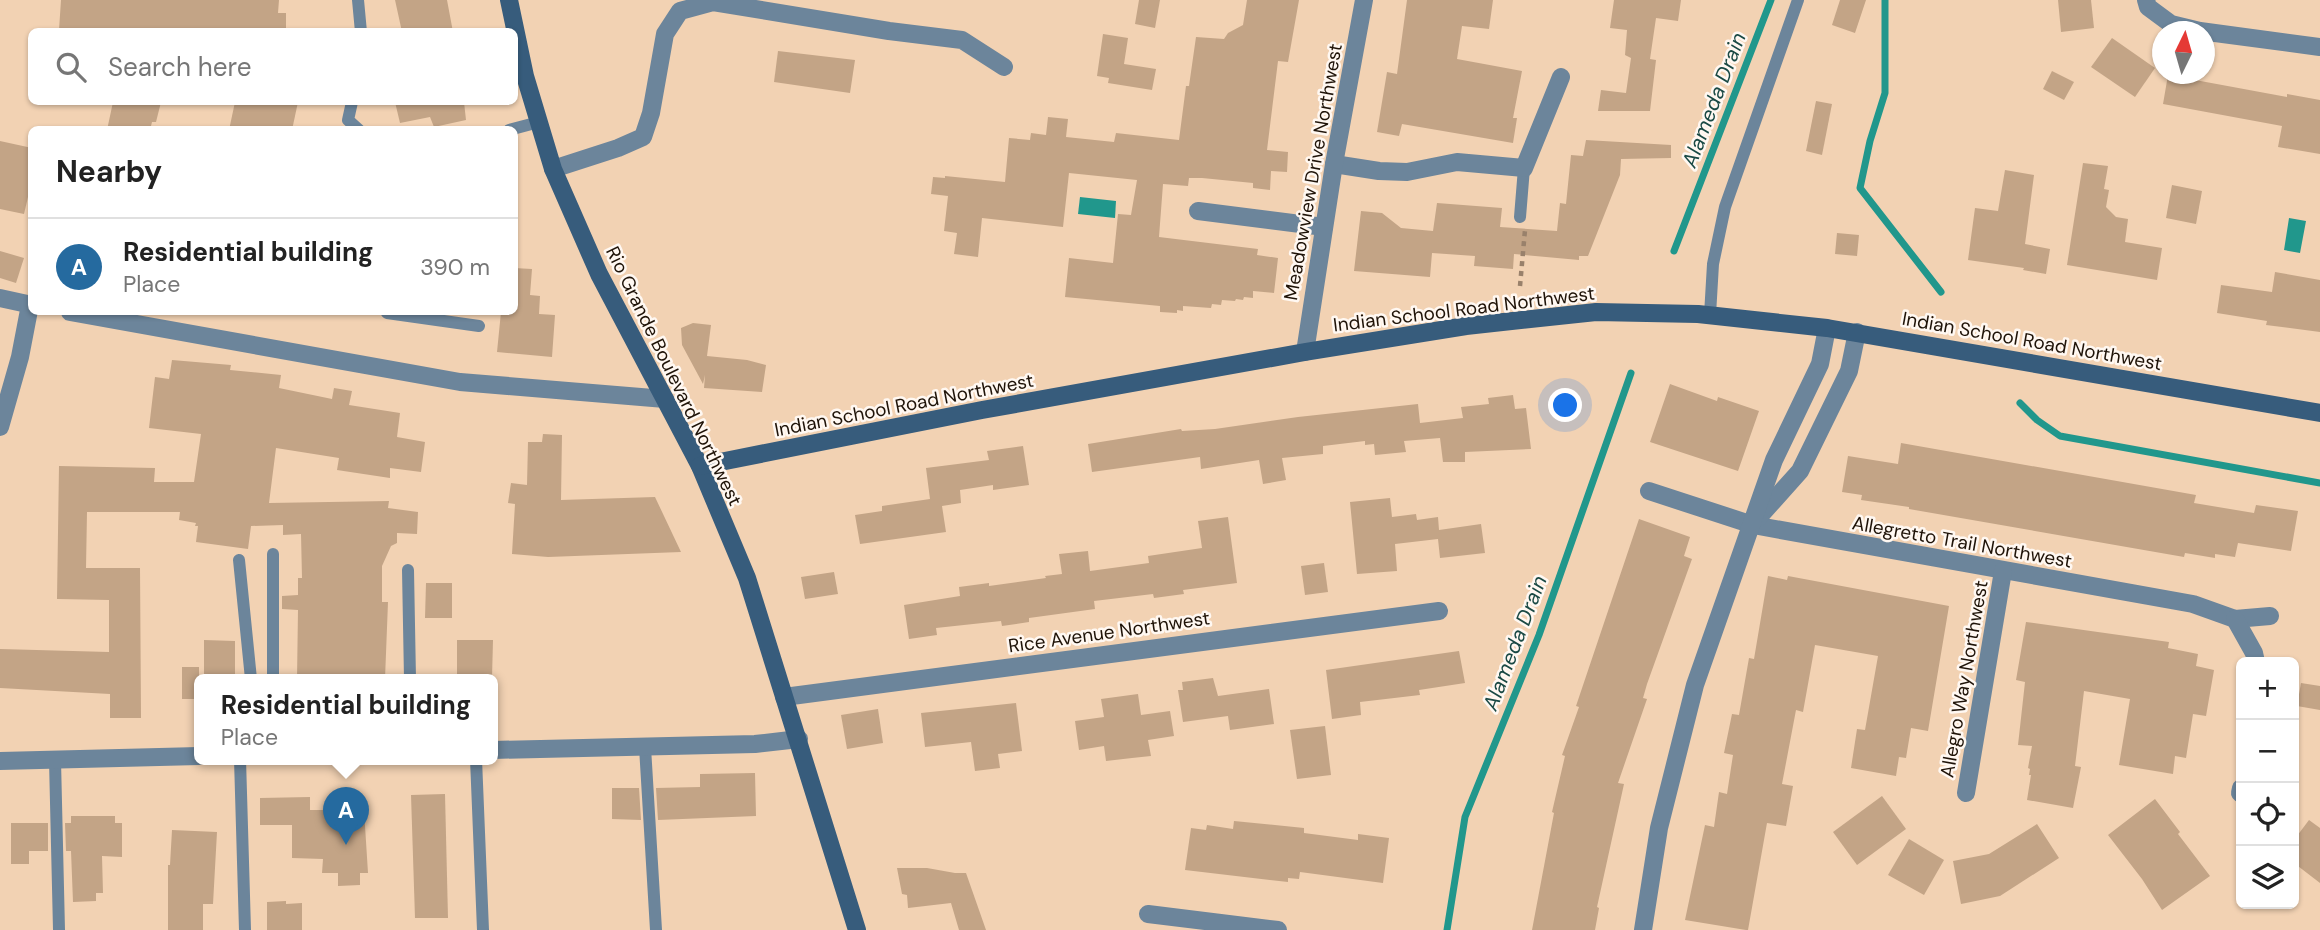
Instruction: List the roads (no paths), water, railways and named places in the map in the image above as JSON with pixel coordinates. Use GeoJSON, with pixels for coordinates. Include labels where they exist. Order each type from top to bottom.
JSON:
{"type":"FeatureCollection","features":[{"type":"Feature","properties":{"kind":"main road","name":"Rio Grande Boulevard Northwest"},"geometry":{"type":"LineString","coordinates":[[509,0],[515,28]]}},
{"type":"Feature","properties":{"kind":"main road","name":"Rio Grande Boulevard Northwest"},"geometry":{"type":"LineString","coordinates":[[518,43],[552,169],[599,274],[700,466],[747,578],[857,930]]}},
{"type":"Feature","properties":{"kind":"main road","name":"Indian School Road Northwest"},"geometry":{"type":"LineString","coordinates":[[700,466],[982,410],[1305,352],[1466,327],[1596,312],[1704,314],[1857,332],[2320,413]]}},
{"type":"Feature","properties":{"kind":"street","name":"Meadowview Drive Northwest"},"geometry":{"type":"LineString","coordinates":[[1305,352],[1334,164],[1364,0]]}},
{"type":"Feature","properties":{"kind":"street"},"geometry":{"type":"LineString","coordinates":[[552,169],[643,137],[651,113],[665,34],[680,11],[713,2],[889,31],[962,40],[1004,67]]}},
{"type":"Feature","properties":{"kind":"street"},"geometry":{"type":"LineString","coordinates":[[2147,4],[2171,24],[2200,31],[2320,47]]}},
{"type":"Feature","properties":{"kind":"street"},"geometry":{"type":"LineString","coordinates":[[1334,164],[1407,172],[1457,162],[1524,168],[1561,76]]}},
{"type":"Feature","properties":{"kind":"street"},"geometry":{"type":"LineString","coordinates":[[1198,211],[1324,227]]}},
{"type":"Feature","properties":{"kind":"street"},"geometry":{"type":"LineString","coordinates":[[0,298],[28,304]]}},
{"type":"Feature","properties":{"kind":"street"},"geometry":{"type":"LineString","coordinates":[[0,427],[29,315]]}},
{"type":"Feature","properties":{"kind":"street"},"geometry":{"type":"LineString","coordinates":[[87,315],[460,382],[665,400]]}},
{"type":"Feature","properties":{"kind":"street"},"geometry":{"type":"LineString","coordinates":[[1643,930],[1659,828],[1695,685],[1774,460],[1820,364],[1827,328]]}},
{"type":"Feature","properties":{"kind":"street"},"geometry":{"type":"LineString","coordinates":[[1753,525],[1800,471],[1849,371],[1857,332]]}},
{"type":"Feature","properties":{"kind":"street","name":"Allegretto Trail Northwest"},"geometry":{"type":"LineString","coordinates":[[1649,491],[1753,525],[2193,604],[2235,619],[2270,616]]}},
{"type":"Feature","properties":{"kind":"street","name":"Allegro Way Northwest"},"geometry":{"type":"LineString","coordinates":[[1966,793],[2003,571]]}},
{"type":"Feature","properties":{"kind":"street","name":"Rice Avenue Northwest"},"geometry":{"type":"LineString","coordinates":[[784,697],[1439,611]]}},
{"type":"Feature","properties":{"kind":"street"},"geometry":{"type":"LineString","coordinates":[[2235,619],[2255,657]]}},
{"type":"Feature","properties":{"kind":"street"},"geometry":{"type":"LineString","coordinates":[[498,750],[755,744],[799,739]]}},
{"type":"Feature","properties":{"kind":"street"},"geometry":{"type":"LineString","coordinates":[[0,761],[194,756]]}},
{"type":"Feature","properties":{"kind":"street"},"geometry":{"type":"LineString","coordinates":[[1148,914],[1250,929],[1278,930]]}},
{"type":"Feature","properties":{"kind":"lane"},"geometry":{"type":"LineString","coordinates":[[358,0],[361,28]]}},
{"type":"Feature","properties":{"kind":"lane"},"geometry":{"type":"LineString","coordinates":[[1704,314],[1726,207],[1798,0]]}},
{"type":"Feature","properties":{"kind":"lane"},"geometry":{"type":"LineString","coordinates":[[351,105],[348,120],[355,126]]}},
{"type":"Feature","properties":{"kind":"lane"},"geometry":{"type":"LineString","coordinates":[[518,128],[539,122]]}},
{"type":"Feature","properties":{"kind":"lane"},"geometry":{"type":"LineString","coordinates":[[1520,217],[1524,168]]}},
{"type":"Feature","properties":{"kind":"lane"},"geometry":{"type":"LineString","coordinates":[[406,315],[479,326]]}},
{"type":"Feature","properties":{"kind":"lane"},"geometry":{"type":"LineString","coordinates":[[272,554],[273,674]]}},
{"type":"Feature","properties":{"kind":"lane"},"geometry":{"type":"LineString","coordinates":[[239,560],[250,674]]}},
{"type":"Feature","properties":{"kind":"lane"},"geometry":{"type":"LineString","coordinates":[[408,569],[410,674]]}},
{"type":"Feature","properties":{"kind":"lane"},"geometry":{"type":"LineString","coordinates":[[645,747],[656,930]]}},
{"type":"Feature","properties":{"kind":"lane"},"geometry":{"type":"LineString","coordinates":[[55,760],[59,930]]}},
{"type":"Feature","properties":{"kind":"lane"},"geometry":{"type":"LineString","coordinates":[[240,765],[245,930]]}},
{"type":"Feature","properties":{"kind":"lane"},"geometry":{"type":"LineString","coordinates":[[476,765],[483,930]]}},
{"type":"Feature","properties":{"kind":"water"},"geometry":{"type":"Polygon","coordinates":[[[1080,197],[1116,201],[1115,218],[1078,214],[1080,197]]]}},
{"type":"Feature","properties":{"kind":"water"},"geometry":{"type":"Polygon","coordinates":[[[2289,218],[2306,221],[2300,253],[2284,250],[2289,218]]]}},
{"type":"Feature","properties":{"kind":"waterway","name":"Alameda Drain"},"geometry":{"type":"LineString","coordinates":[[1674,251],[1771,0]]}},
{"type":"Feature","properties":{"kind":"waterway"},"geometry":{"type":"LineString","coordinates":[[1885,0],[1885,93],[1870,141],[1860,188],[1941,292]]}},
{"type":"Feature","properties":{"kind":"waterway","name":"Alameda Drain"},"geometry":{"type":"LineString","coordinates":[[1447,930],[1465,817],[1539,635],[1631,373]]}},
{"type":"Feature","properties":{"kind":"waterway"},"geometry":{"type":"LineString","coordinates":[[2020,403],[2037,420],[2060,436],[2320,483]]}},
{"type":"Feature","properties":{"kind":"place","name":"Residential building"},"geometry":{"type":"Point","coordinates":[346,845]}}]}
